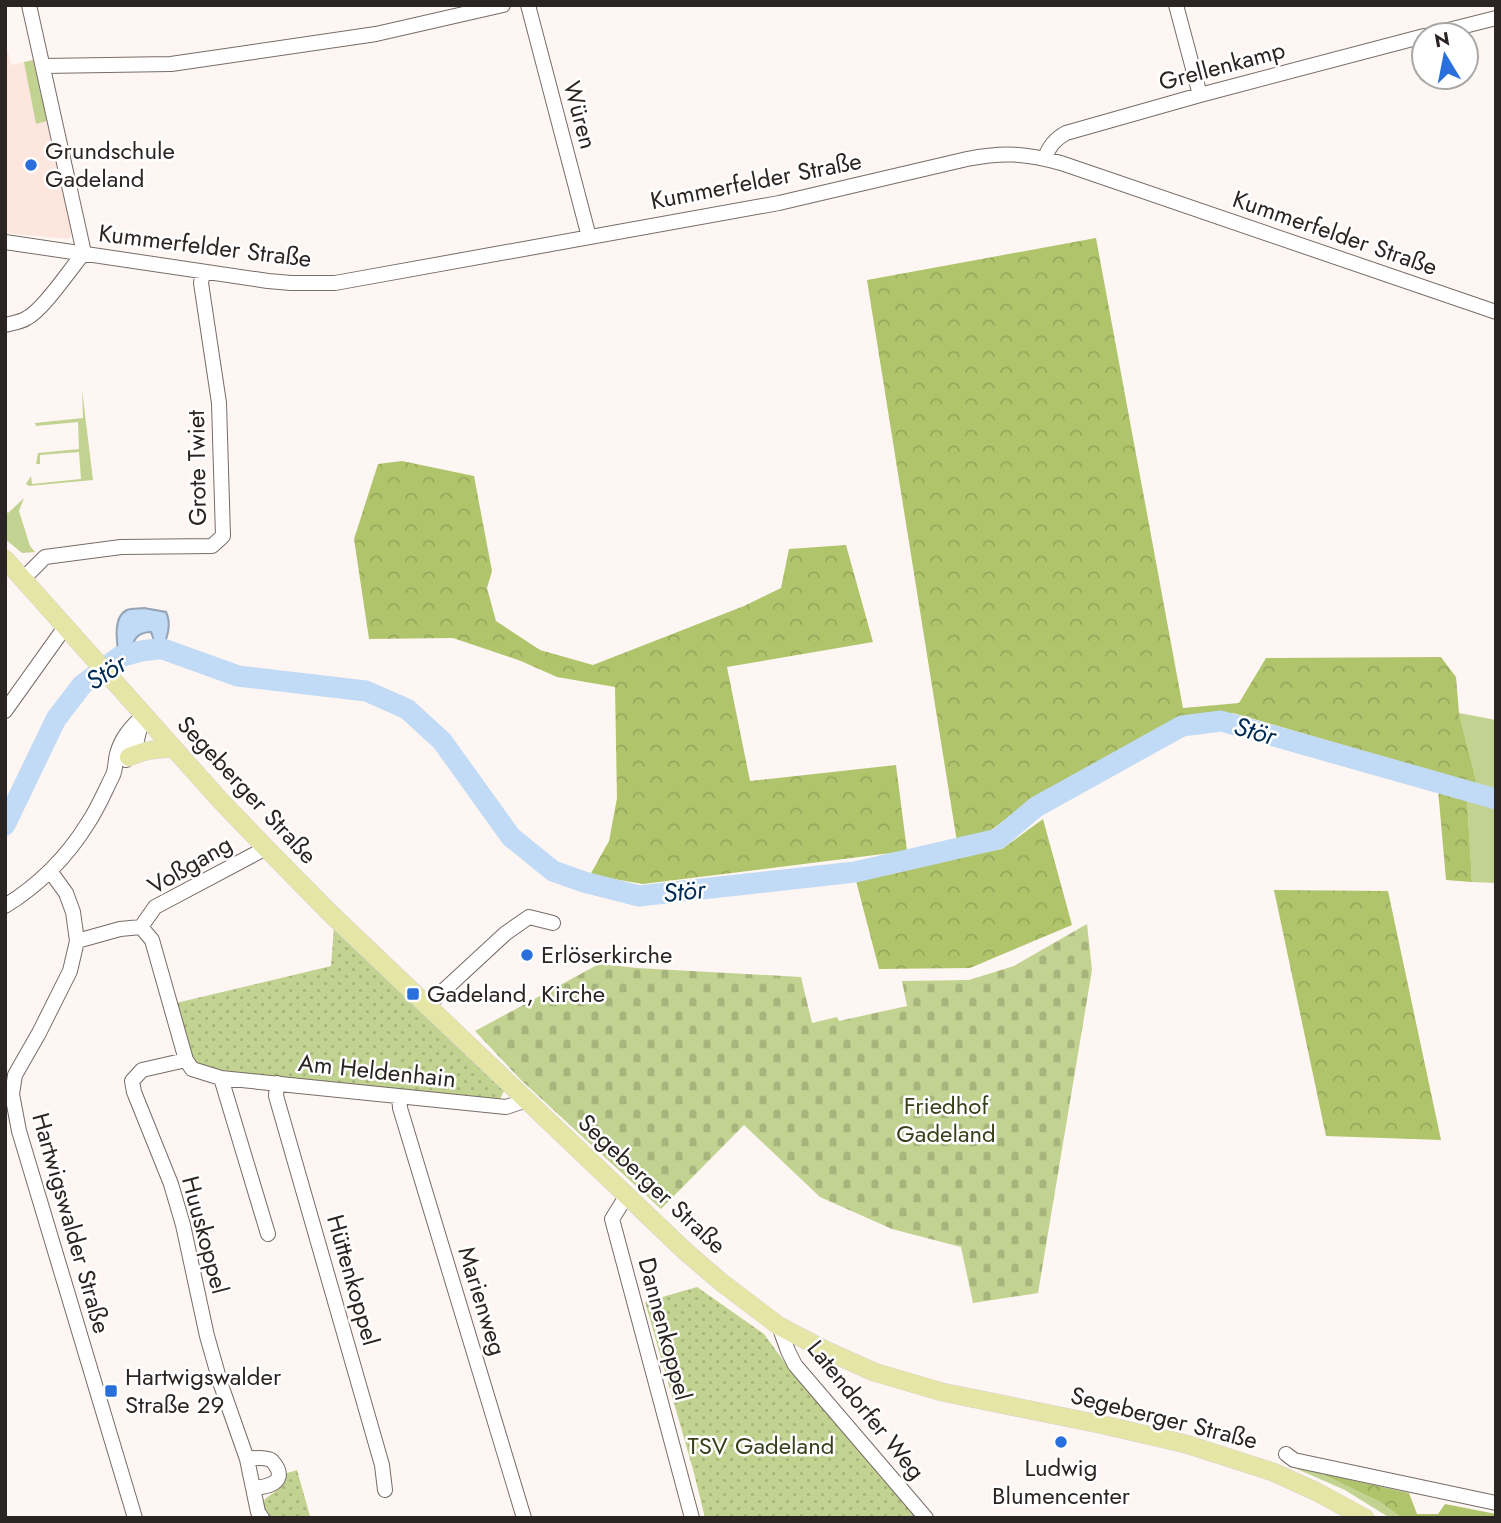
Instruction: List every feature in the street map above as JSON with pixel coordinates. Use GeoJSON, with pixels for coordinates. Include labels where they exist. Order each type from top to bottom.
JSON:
{"type":"FeatureCollection","features":[{"type":"Feature","properties":{"kind":"main road","name":"Segeberger Straße"},"geometry":{"type":"LineString","coordinates":[[5,559],[219,799],[325,908],[721,1282],[779,1326],[874,1372],[942,1392],[1104,1424],[1235,1459],[1273,1472],[1365,1518]]}},
{"type":"Feature","properties":{"kind":"main road"},"geometry":{"type":"LineString","coordinates":[[129,757],[139,752],[173,748]]}},
{"type":"Feature","properties":{"kind":"street"},"geometry":{"type":"LineString","coordinates":[[5,324],[28,318],[39,309],[83,253],[30,5]]}},
{"type":"Feature","properties":{"kind":"street"},"geometry":{"type":"LineString","coordinates":[[43,66],[171,64],[376,34],[503,5]]}},
{"type":"Feature","properties":{"kind":"street","name":"Würen"},"geometry":{"type":"LineString","coordinates":[[528,5],[589,237]]}},
{"type":"Feature","properties":{"kind":"street"},"geometry":{"type":"LineString","coordinates":[[1176,5],[1200,95]]}},
{"type":"Feature","properties":{"kind":"street","name":"Grellenkamp"},"geometry":{"type":"LineString","coordinates":[[1045,158],[1052,143],[1066,133],[1410,40]]}},
{"type":"Feature","properties":{"kind":"street","name":"Kummerfelder Straße"},"geometry":{"type":"LineString","coordinates":[[5,242],[291,284],[335,283],[779,203],[992,155],[1015,154],[1045,158],[1496,312]]}},
{"type":"Feature","properties":{"kind":"street","name":"Grote Twiet"},"geometry":{"type":"LineString","coordinates":[[23,579],[45,557],[121,547],[212,546],[223,536],[219,403],[201,283],[203,272]]}},
{"type":"Feature","properties":{"kind":"street"},"geometry":{"type":"LineString","coordinates":[[5,710],[65,627]]}},
{"type":"Feature","properties":{"kind":"street"},"geometry":{"type":"LineString","coordinates":[[5,906],[50,871],[89,823],[115,771],[129,757],[136,744],[144,715]]}},
{"type":"Feature","properties":{"kind":"street"},"geometry":{"type":"LineString","coordinates":[[115,771],[121,744],[131,726],[144,715]]}},
{"type":"Feature","properties":{"kind":"street","name":"Voßgang"},"geometry":{"type":"LineString","coordinates":[[141,927],[155,907],[266,848]]}},
{"type":"Feature","properties":{"kind":"street","name":"Hartwigswalder Straße"},"geometry":{"type":"LineString","coordinates":[[50,871],[66,892],[73,912],[77,940],[70,971],[15,1075],[8,1096],[135,1518]]}},
{"type":"Feature","properties":{"kind":"street"},"geometry":{"type":"LineString","coordinates":[[428,1006],[506,933],[529,917],[553,923]]}},
{"type":"Feature","properties":{"kind":"street"},"geometry":{"type":"LineString","coordinates":[[77,940],[120,929],[141,927],[152,940],[186,1060]]}},
{"type":"Feature","properties":{"kind":"street","name":"Am Heldenhain"},"geometry":{"type":"LineString","coordinates":[[186,1060],[192,1069],[221,1078],[506,1107],[527,1100]]}},
{"type":"Feature","properties":{"kind":"street","name":"Huuskoppel"},"geometry":{"type":"LineString","coordinates":[[186,1060],[142,1070],[132,1081],[183,1225],[207,1336],[247,1459],[258,1512],[262,1518]]}},
{"type":"Feature","properties":{"kind":"street"},"geometry":{"type":"LineString","coordinates":[[221,1078],[268,1234]]}},
{"type":"Feature","properties":{"kind":"street","name":"Hüttenkoppel"},"geometry":{"type":"LineString","coordinates":[[277,1083],[276,1096],[379,1455],[385,1490]]}},
{"type":"Feature","properties":{"kind":"street","name":"Marienweg"},"geometry":{"type":"LineString","coordinates":[[399,1097],[400,1108],[524,1518]]}},
{"type":"Feature","properties":{"kind":"street","name":"Dannenkoppel"},"geometry":{"type":"LineString","coordinates":[[627,1195],[612,1219],[692,1518]]}},
{"type":"Feature","properties":{"kind":"street","name":"Latendorfer Weg"},"geometry":{"type":"LineString","coordinates":[[779,1326],[795,1365],[926,1518]]}},
{"type":"Feature","properties":{"kind":"street"},"geometry":{"type":"LineString","coordinates":[[1286,1454],[1294,1460],[1496,1503]]}},
{"type":"Feature","properties":{"kind":"street"},"geometry":{"type":"LineString","coordinates":[[247,1459],[271,1460],[279,1472],[273,1484],[254,1488]]}},
{"type":"Feature","properties":{"kind":"shaded area","name":"Grundschule Gadeland"},"geometry":{"type":"Polygon","coordinates":[[[8,51],[11,65],[33,60],[72,235],[68,239],[5,233],[5,52],[8,51]]]}},
{"type":"Feature","properties":{"kind":"green space"},"geometry":{"type":"Polygon","coordinates":[[[33,60],[47,121],[36,124],[24,62],[33,60]]]}},
{"type":"Feature","properties":{"kind":"green space"},"geometry":{"type":"Polygon","coordinates":[[[1096,238],[1183,708],[1239,703],[1266,658],[1441,657],[1456,677],[1459,713],[1477,784],[1233,713],[1184,720],[1027,803],[986,834],[957,842],[867,280],[1096,238]]]}},
{"type":"Feature","properties":{"kind":"green space"},"geometry":{"type":"Polygon","coordinates":[[[82,390],[93,480],[29,486],[26,484],[31,476],[32,484],[81,479],[79,452],[40,455],[40,464],[36,464],[38,453],[79,449],[78,422],[36,426],[35,423],[83,418],[82,390]]]}},
{"type":"Feature","properties":{"kind":"green space"},"geometry":{"type":"Polygon","coordinates":[[[402,461],[474,476],[492,571],[487,588],[496,621],[540,650],[593,665],[744,606],[781,588],[789,549],[846,545],[873,642],[727,667],[750,781],[896,765],[907,851],[643,884],[590,875],[609,841],[617,798],[615,687],[557,677],[521,661],[453,638],[369,639],[354,539],[378,464],[402,461]]]}},
{"type":"Feature","properties":{"kind":"green space"},"geometry":{"type":"Polygon","coordinates":[[[24,498],[19,511],[30,546],[35,552],[22,553],[5,539],[5,510],[8,513],[24,498]]]}},
{"type":"Feature","properties":{"kind":"green space"},"geometry":{"type":"Polygon","coordinates":[[[1459,713],[1496,720],[1496,883],[1472,882],[1467,799],[1477,784],[1459,713]]]}},
{"type":"Feature","properties":{"kind":"green space"},"geometry":{"type":"Polygon","coordinates":[[[1438,789],[1467,799],[1472,882],[1446,880],[1438,789]]]}},
{"type":"Feature","properties":{"kind":"green space"},"geometry":{"type":"Polygon","coordinates":[[[1043,819],[1072,925],[970,968],[879,969],[855,877],[1002,849],[1043,819]]]}},
{"type":"Feature","properties":{"kind":"green space"},"geometry":{"type":"Polygon","coordinates":[[[1274,890],[1388,891],[1441,1140],[1326,1136],[1274,890]]]}},
{"type":"Feature","properties":{"kind":"green space","name":"Friedhof Gadeland"},"geometry":{"type":"Polygon","coordinates":[[[1087,924],[1092,970],[1038,1293],[973,1303],[961,1247],[892,1229],[820,1197],[744,1125],[661,1209],[521,1080],[475,1031],[599,964],[801,977],[812,1023],[837,1017],[839,1021],[907,1006],[902,981],[969,980],[1014,966],[1087,924]]]}},
{"type":"Feature","properties":{"kind":"green space"},"geometry":{"type":"Polygon","coordinates":[[[334,927],[504,1091],[500,1099],[226,1074],[202,1067],[190,1058],[176,1003],[331,966],[334,927]]]}},
{"type":"Feature","properties":{"kind":"green space","name":"TSV Gadeland"},"geometry":{"type":"Polygon","coordinates":[[[697,1287],[764,1334],[791,1371],[917,1518],[705,1518],[645,1302],[697,1287]]]}},
{"type":"Feature","properties":{"kind":"green space"},"geometry":{"type":"Polygon","coordinates":[[[1290,1466],[1320,1473],[1380,1502],[1402,1518],[1390,1518],[1345,1490],[1290,1466]]]}},
{"type":"Feature","properties":{"kind":"green space"},"geometry":{"type":"Polygon","coordinates":[[[297,1470],[310,1516],[270,1518],[263,1504],[265,1499],[280,1488],[284,1474],[297,1470]]]}},
{"type":"Feature","properties":{"kind":"green space"},"geometry":{"type":"Polygon","coordinates":[[[1320,1473],[1409,1493],[1417,1514],[1438,1514],[1445,1504],[1496,1514],[1496,1518],[1402,1518],[1380,1502],[1320,1473]]]}},
{"type":"Feature","properties":{"kind":"water"},"geometry":{"type":"Polygon","coordinates":[[[144,608],[166,612],[169,626],[163,649],[157,649],[151,632],[146,632],[136,638],[130,654],[119,657],[119,618],[127,610],[144,608]]]}},
{"type":"Feature","properties":{"kind":"waterway","name":"Stör"},"geometry":{"type":"LineString","coordinates":[[5,825],[56,719],[82,685],[119,657],[157,649],[238,676],[366,691],[407,709],[442,741],[511,837],[553,871],[639,896],[855,872],[998,839],[1036,807],[1182,726],[1221,721],[1496,799]]}},
{"type":"Feature","properties":{"kind":"place","name":"Grundschule Gadeland"},"geometry":{"type":"Point","coordinates":[31,165]}},
{"type":"Feature","properties":{"kind":"place","name":"Erlöserkirche"},"geometry":{"type":"Point","coordinates":[527,955]}},
{"type":"Feature","properties":{"kind":"place","name":"Gadeland, Kirche"},"geometry":{"type":"Point","coordinates":[413,994]}},
{"type":"Feature","properties":{"kind":"place","name":"Hartwigswalder Straße 29"},"geometry":{"type":"Point","coordinates":[111,1391]}},
{"type":"Feature","properties":{"kind":"place","name":"Ludwig Blumencenter"},"geometry":{"type":"Point","coordinates":[1061,1442]}}]}
